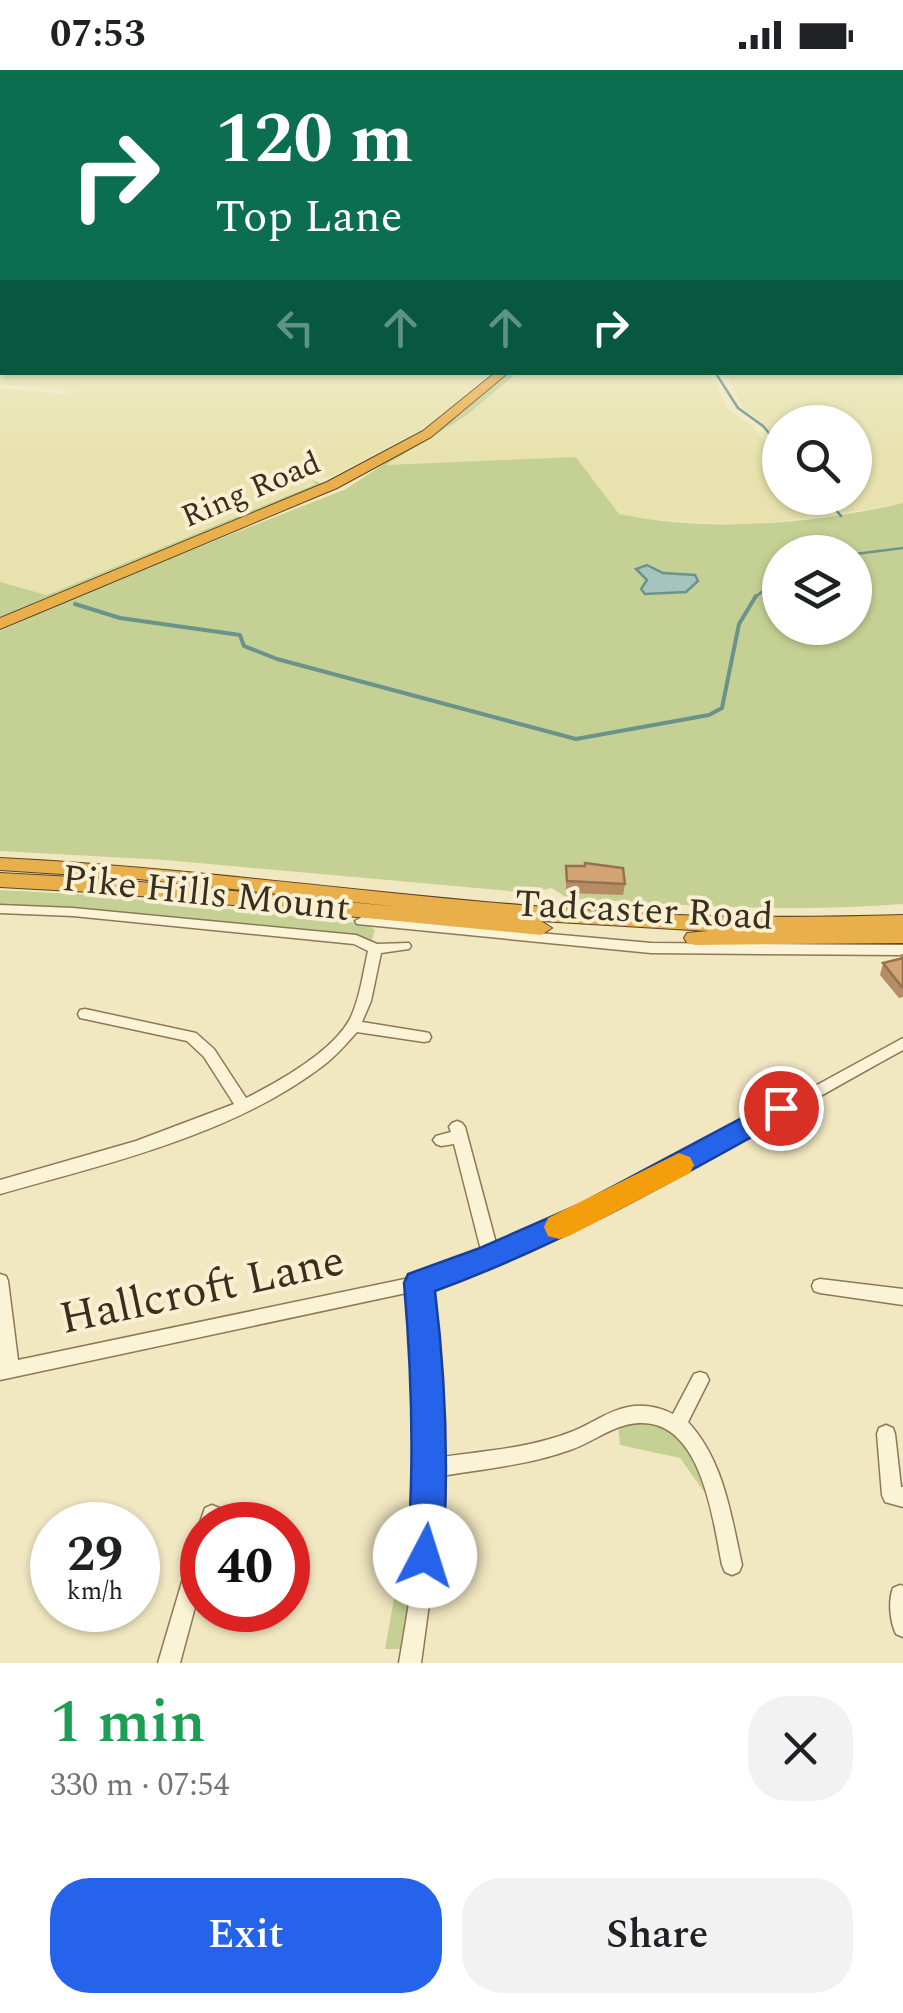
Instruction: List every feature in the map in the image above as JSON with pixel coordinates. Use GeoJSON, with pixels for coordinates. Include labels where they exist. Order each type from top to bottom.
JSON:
{"type":"FeatureCollection","features":[{"type":"Feature","properties":{"kind":"highway","name":"Ring Road"},"geometry":{"type":"LineString","coordinates":[[0,624],[332,485],[427,434],[500,375]]}},
{"type":"Feature","properties":{"kind":"highway"},"geometry":{"type":"LineString","coordinates":[[0,864],[129,871],[614,920],[787,925],[903,922]]}},
{"type":"Feature","properties":{"kind":"highway"},"geometry":{"type":"LineString","coordinates":[[0,880],[109,886],[625,934],[770,939],[903,936]]}},
{"type":"Feature","properties":{"kind":"street","name":"Pike Hills Mount"},"geometry":{"type":"LineString","coordinates":[[0,908],[404,946]]}},
{"type":"Feature","properties":{"kind":"street","name":"Tadcaster Road"},"geometry":{"type":"LineString","coordinates":[[362,921],[651,948],[903,950]]}},
{"type":"Feature","properties":{"kind":"street"},"geometry":{"type":"LineString","coordinates":[[0,1187],[128,1150],[242,1104],[316,1066],[353,1026],[383,924]]}},
{"type":"Feature","properties":{"kind":"street"},"geometry":{"type":"LineString","coordinates":[[85,1014],[191,1037],[209,1053],[242,1104]]}},
{"type":"Feature","properties":{"kind":"street"},"geometry":{"type":"LineString","coordinates":[[353,1026],[424,1037]]}},
{"type":"Feature","properties":{"kind":"street","name":"Hallcroft Lane"},"geometry":{"type":"LineString","coordinates":[[5,1370],[419,1283],[491,1258],[634,1190],[903,1043]]}},
{"type":"Feature","properties":{"kind":"street"},"geometry":{"type":"LineString","coordinates":[[452,1135],[491,1258]]}},
{"type":"Feature","properties":{"kind":"street"},"geometry":{"type":"LineString","coordinates":[[0,1281],[5,1370]]}},
{"type":"Feature","properties":{"kind":"street"},"geometry":{"type":"LineString","coordinates":[[410,1663],[422,1589],[432,1468],[430,1388],[419,1283]]}},
{"type":"Feature","properties":{"kind":"street"},"geometry":{"type":"LineString","coordinates":[[820,1286],[903,1297]]}},
{"type":"Feature","properties":{"kind":"street"},"geometry":{"type":"LineString","coordinates":[[677,1424],[700,1380]]}},
{"type":"Feature","properties":{"kind":"street"},"geometry":{"type":"LineString","coordinates":[[432,1468],[544,1449],[632,1414],[649,1414],[677,1424],[694,1442],[707,1465],[732,1565]]}},
{"type":"Feature","properties":{"kind":"street"},"geometry":{"type":"LineString","coordinates":[[886,1434],[892,1495],[903,1496]]}},
{"type":"Feature","properties":{"kind":"street"},"geometry":{"type":"LineString","coordinates":[[900,1595],[903,1627]]}},
{"type":"Feature","properties":{"kind":"street"},"geometry":{"type":"LineString","coordinates":[[169,1663],[180,1625]]}},
{"type":"Feature","properties":{"kind":"shaded area"},"geometry":{"type":"Polygon","coordinates":[[[0,375],[492,375],[428,426],[328,478],[318,476],[312,480],[316,483],[208,531],[47,595],[0,582],[0,388],[62,394],[84,391],[0,385],[0,375]]]}},
{"type":"Feature","properties":{"kind":"shaded area"},"geometry":{"type":"Polygon","coordinates":[[[515,375],[706,375],[715,382],[728,409],[762,438],[762,515],[831,515],[752,525],[619,514],[576,457],[383,466],[466,416],[515,375]]]}},
{"type":"Feature","properties":{"kind":"shaded area"},"geometry":{"type":"Polygon","coordinates":[[[723,375],[903,375],[903,503],[872,508],[872,405],[762,405],[762,424],[743,408],[729,379],[723,375]]]}},
{"type":"Feature","properties":{"kind":"green space"},"geometry":{"type":"Polygon","coordinates":[[[506,375],[515,375],[466,416],[386,465],[576,457],[619,514],[689,523],[761,524],[872,515],[872,509],[903,503],[903,904],[777,908],[651,903],[567,898],[552,888],[531,893],[165,860],[0,851],[0,631],[93,589],[346,489],[463,412],[506,375]]]}},
{"type":"Feature","properties":{"kind":"green space"},"geometry":{"type":"Polygon","coordinates":[[[312,480],[325,485],[0,619],[0,582],[47,595],[316,484],[312,480]]]}},
{"type":"Feature","properties":{"kind":"green space"},"geometry":{"type":"Polygon","coordinates":[[[0,890],[93,895],[367,924],[375,930],[371,943],[0,906],[0,890]]]}},
{"type":"Feature","properties":{"kind":"green space"},"geometry":{"type":"Polygon","coordinates":[[[648,1419],[683,1438],[707,1488],[705,1493],[680,1458],[620,1445],[618,1424],[648,1419]]]}},
{"type":"Feature","properties":{"kind":"green space"},"geometry":{"type":"Polygon","coordinates":[[[396,1588],[413,1590],[403,1649],[385,1649],[396,1588]]]}},
{"type":"Feature","properties":{"kind":"water"},"geometry":{"type":"Polygon","coordinates":[[[647,565],[663,573],[695,575],[698,581],[686,592],[645,594],[641,589],[647,580],[636,569],[647,565]]]}},
{"type":"Feature","properties":{"kind":"building"},"geometry":{"type":"Polygon","coordinates":[[[585,863],[623,868],[625,884],[567,881],[566,866],[585,863]]]}},
{"type":"Feature","properties":{"kind":"building"},"geometry":{"type":"Polygon","coordinates":[[[903,958],[903,986],[902,987],[883,963],[903,958]]]}},
{"type":"Feature","properties":{"kind":"waterway"},"geometry":{"type":"LineString","coordinates":[[717,375],[738,408],[762,425]]}},
{"type":"Feature","properties":{"kind":"waterway"},"geometry":{"type":"LineString","coordinates":[[872,552],[903,548]]}},
{"type":"Feature","properties":{"kind":"waterway"},"geometry":{"type":"LineString","coordinates":[[755,597],[762,592]]}},
{"type":"Feature","properties":{"kind":"waterway"},"geometry":{"type":"LineString","coordinates":[[75,604],[120,618],[240,635],[244,646],[277,659],[576,739],[709,715],[722,708],[739,624],[755,597]]}},
{"type":"Feature","properties":{"kind":"slow traffic"},"geometry":{"type":"LineString","coordinates":[[559,1227],[679,1165]]}},
{"type":"Feature","properties":{"kind":"route"},"geometry":{"type":"LineString","coordinates":[[425,1556],[432,1468],[430,1388],[419,1283],[491,1258],[588,1214],[781,1108]]}}]}
